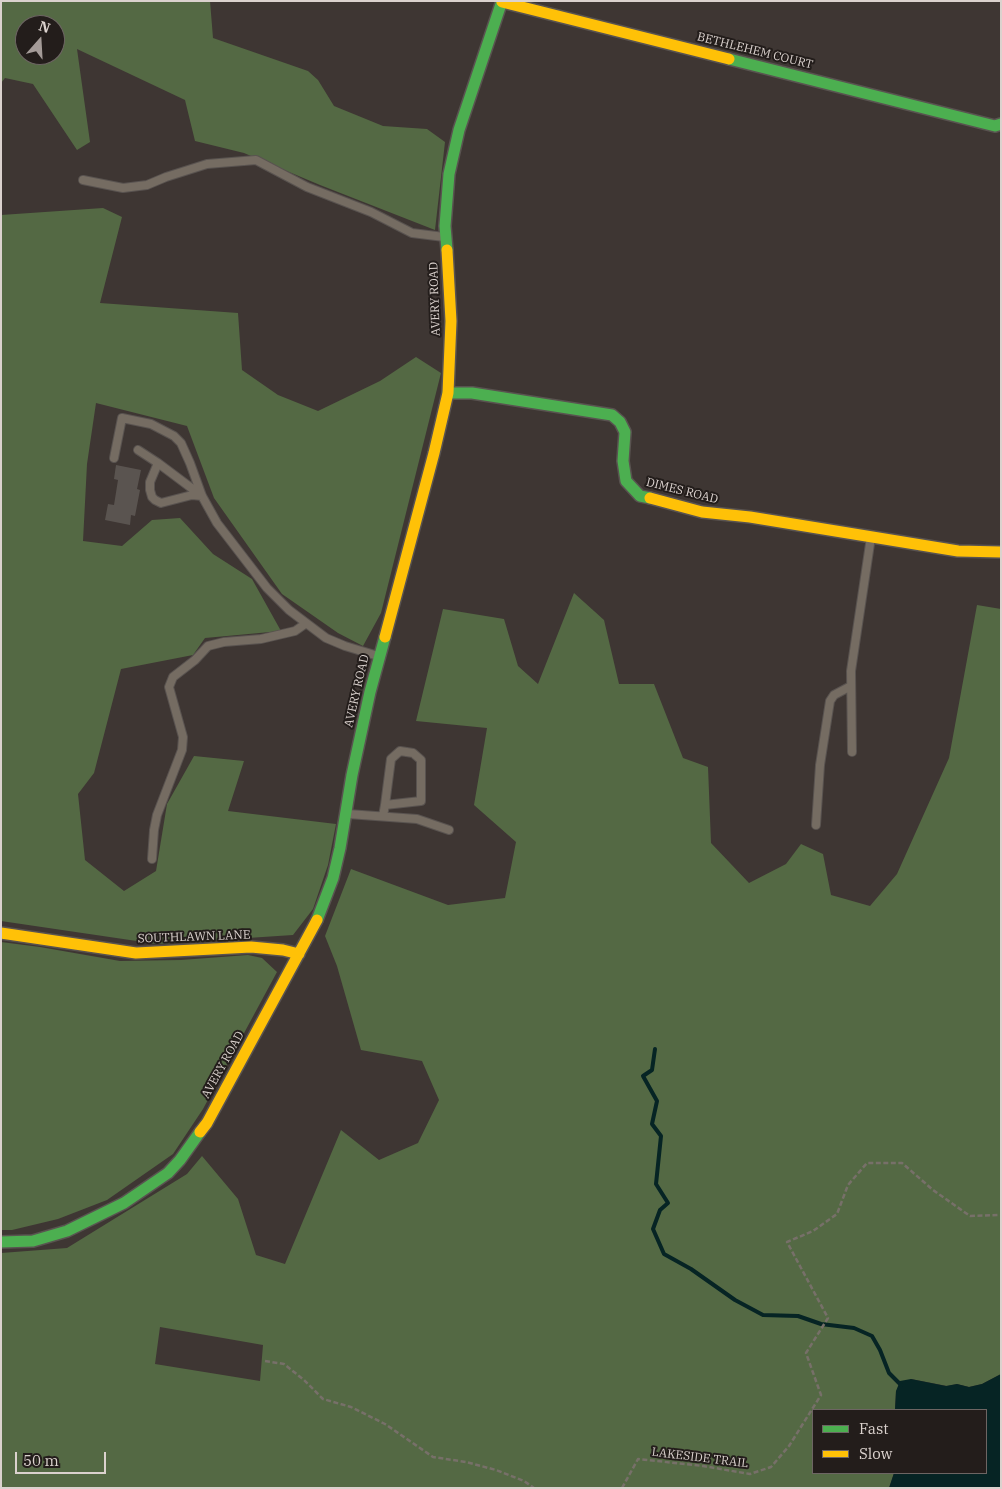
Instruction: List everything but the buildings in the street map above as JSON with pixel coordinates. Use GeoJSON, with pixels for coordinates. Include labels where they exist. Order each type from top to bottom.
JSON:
{"type":"FeatureCollection","features":[{"type":"Feature","properties":{"kind":"street","name":"BETHLEHEM COURT"},"geometry":{"type":"LineString","coordinates":[[502,1],[995,126],[1001,124]]}},
{"type":"Feature","properties":{"kind":"street","name":"AVERY ROAD"},"geometry":{"type":"LineString","coordinates":[[1,1242],[33,1241],[68,1231],[124,1203],[168,1173],[207,1123],[320,915],[333,878],[354,766],[448,393],[451,321],[445,226],[449,174],[459,130],[502,1]]}},
{"type":"Feature","properties":{"kind":"street","name":"DIMES ROAD"},"geometry":{"type":"LineString","coordinates":[[448,393],[472,393],[612,415],[620,422],[625,432],[623,461],[626,481],[640,496],[702,512],[750,517],[958,552],[1001,552]]}},
{"type":"Feature","properties":{"kind":"street","name":"SOUTHLAWN LANE"},"geometry":{"type":"LineString","coordinates":[[1,933],[136,953],[251,948],[283,950],[299,954]]}},
{"type":"Feature","properties":{"kind":"lane"},"geometry":{"type":"LineString","coordinates":[[83,180],[123,188],[147,185],[207,164],[256,160],[307,187],[371,212],[412,233],[446,237]]}},
{"type":"Feature","properties":{"kind":"lane"},"geometry":{"type":"LineString","coordinates":[[114,458],[122,418],[151,424],[174,436],[181,443],[202,496],[217,523],[267,588],[289,610],[326,638],[380,657]]}},
{"type":"Feature","properties":{"kind":"lane"},"geometry":{"type":"LineString","coordinates":[[138,450],[202,496]]}},
{"type":"Feature","properties":{"kind":"lane"},"geometry":{"type":"LineString","coordinates":[[158,463],[150,482],[150,490],[155,500],[161,503],[192,495],[202,496]]}},
{"type":"Feature","properties":{"kind":"lane"},"geometry":{"type":"LineString","coordinates":[[852,752],[851,671],[871,537]]}},
{"type":"Feature","properties":{"kind":"lane"},"geometry":{"type":"LineString","coordinates":[[152,859],[157,815],[182,750],[183,737],[169,687],[173,677],[195,660],[208,646],[224,642],[270,637],[295,631],[306,624]]}},
{"type":"Feature","properties":{"kind":"lane"},"geometry":{"type":"LineString","coordinates":[[816,825],[820,765],[830,701],[834,694],[851,686]]}},
{"type":"Feature","properties":{"kind":"lane"},"geometry":{"type":"LineString","coordinates":[[383,816],[391,759],[400,751],[412,752],[421,760],[421,801],[385,805]]}},
{"type":"Feature","properties":{"kind":"lane"},"geometry":{"type":"LineString","coordinates":[[346,814],[417,818],[449,830]]}},
{"type":"Feature","properties":{"kind":"path","name":"LAKESIDE TRAIL"},"geometry":{"type":"LineString","coordinates":[[813,1409],[822,1395],[806,1353],[828,1318],[787,1242],[813,1231],[837,1214],[848,1185],[867,1163],[902,1163],[933,1190],[970,1216],[1001,1215]]}},
{"type":"Feature","properties":{"kind":"path"},"geometry":{"type":"LineString","coordinates":[[265,1362],[284,1364],[304,1380],[323,1400],[351,1407],[385,1424],[434,1457],[466,1462],[496,1470],[524,1481],[534,1488]]}},
{"type":"Feature","properties":{"kind":"path","name":"LAKESIDE TRAIL"},"geometry":{"type":"LineString","coordinates":[[622,1488],[638,1459],[703,1466],[750,1474],[771,1467],[789,1446],[812,1410]]}},
{"type":"Feature","properties":{"kind":"green space"},"geometry":{"type":"Polygon","coordinates":[[[1,1],[210,1],[213,38],[308,71],[318,80],[334,106],[383,126],[427,129],[445,142],[435,230],[244,153],[195,141],[185,100],[77,49],[90,142],[77,150],[33,84],[5,78],[1,83],[1,1]]]}},
{"type":"Feature","properties":{"kind":"green space"},"geometry":{"type":"Polygon","coordinates":[[[103,208],[122,217],[100,303],[238,313],[242,370],[278,395],[318,411],[380,381],[416,357],[441,373],[381,613],[363,646],[338,633],[282,594],[214,498],[187,426],[96,403],[87,464],[83,541],[122,546],[152,520],[180,518],[213,554],[252,579],[281,631],[205,638],[193,655],[121,669],[94,773],[78,794],[85,860],[124,891],[156,871],[167,804],[194,756],[244,761],[228,811],[336,824],[328,865],[313,909],[293,935],[157,944],[1,921],[1,215],[103,208]]]}},
{"type":"Feature","properties":{"kind":"green space"},"geometry":{"type":"Polygon","coordinates":[[[574,593],[604,620],[619,684],[654,684],[683,758],[708,767],[711,843],[749,883],[786,864],[801,844],[823,854],[831,895],[870,906],[897,874],[949,758],[977,605],[1001,609],[1001,1374],[982,1384],[969,1387],[957,1384],[947,1386],[911,1379],[896,1391],[895,1409],[812,1409],[812,1474],[894,1474],[889,1488],[1,1488],[1,1253],[67,1248],[187,1174],[202,1156],[238,1199],[256,1255],[285,1264],[341,1130],[379,1160],[418,1143],[439,1100],[422,1061],[361,1050],[337,966],[325,936],[351,869],[448,905],[505,898],[516,842],[474,805],[487,728],[416,721],[443,609],[504,619],[518,666],[538,684],[574,593]],[[160,1327],[155,1364],[260,1381],[263,1345],[160,1327]]]}},
{"type":"Feature","properties":{"kind":"green space"},"geometry":{"type":"Polygon","coordinates":[[[1,942],[120,961],[181,960],[248,955],[262,958],[277,972],[203,1109],[173,1154],[107,1200],[58,1219],[12,1230],[1,1230],[1,942]]]}},
{"type":"Feature","properties":{"kind":"water"},"geometry":{"type":"Polygon","coordinates":[[[1001,1374],[1001,1488],[889,1488],[894,1474],[987,1474],[987,1409],[895,1409],[896,1391],[900,1381],[911,1379],[946,1386],[957,1384],[969,1387],[982,1384],[1001,1374]]]}},
{"type":"Feature","properties":{"kind":"waterway"},"geometry":{"type":"LineString","coordinates":[[655,1049],[652,1070],[643,1076],[657,1101],[652,1124],[661,1136],[656,1184],[668,1203],[660,1210],[653,1229],[664,1254],[691,1269],[735,1300],[763,1315],[798,1316],[821,1324],[854,1328],[872,1336],[889,1373],[901,1385]]}},
{"type":"Feature","properties":{"kind":"traffic: fast"},"geometry":{"type":"LineString","coordinates":[[447,250],[445,226],[449,174],[459,130],[502,1]]}},
{"type":"Feature","properties":{"kind":"traffic: fast"},"geometry":{"type":"LineString","coordinates":[[729,59],[995,126],[1001,124]]}},
{"type":"Feature","properties":{"kind":"traffic: fast"},"geometry":{"type":"LineString","coordinates":[[448,393],[472,393],[612,415],[620,422],[625,432],[623,461],[626,481],[640,496],[650,498]]}},
{"type":"Feature","properties":{"kind":"traffic: fast"},"geometry":{"type":"LineString","coordinates":[[317,920],[333,878],[352,775],[370,692],[385,637]]}},
{"type":"Feature","properties":{"kind":"traffic: fast"},"geometry":{"type":"LineString","coordinates":[[1,1242],[33,1241],[67,1231],[124,1203],[168,1173],[200,1132]]}},
{"type":"Feature","properties":{"kind":"traffic: slow"},"geometry":{"type":"LineString","coordinates":[[502,2],[729,59]]}},
{"type":"Feature","properties":{"kind":"traffic: slow"},"geometry":{"type":"LineString","coordinates":[[385,637],[448,393],[451,321],[447,250]]}},
{"type":"Feature","properties":{"kind":"traffic: slow"},"geometry":{"type":"LineString","coordinates":[[650,498],[702,512],[750,517],[958,551],[1001,552]]}},
{"type":"Feature","properties":{"kind":"traffic: slow"},"geometry":{"type":"LineString","coordinates":[[200,1132],[207,1123],[317,920]]}},
{"type":"Feature","properties":{"kind":"traffic: slow"},"geometry":{"type":"LineString","coordinates":[[1,933],[136,953],[251,947],[283,950],[299,954]]}}]}
